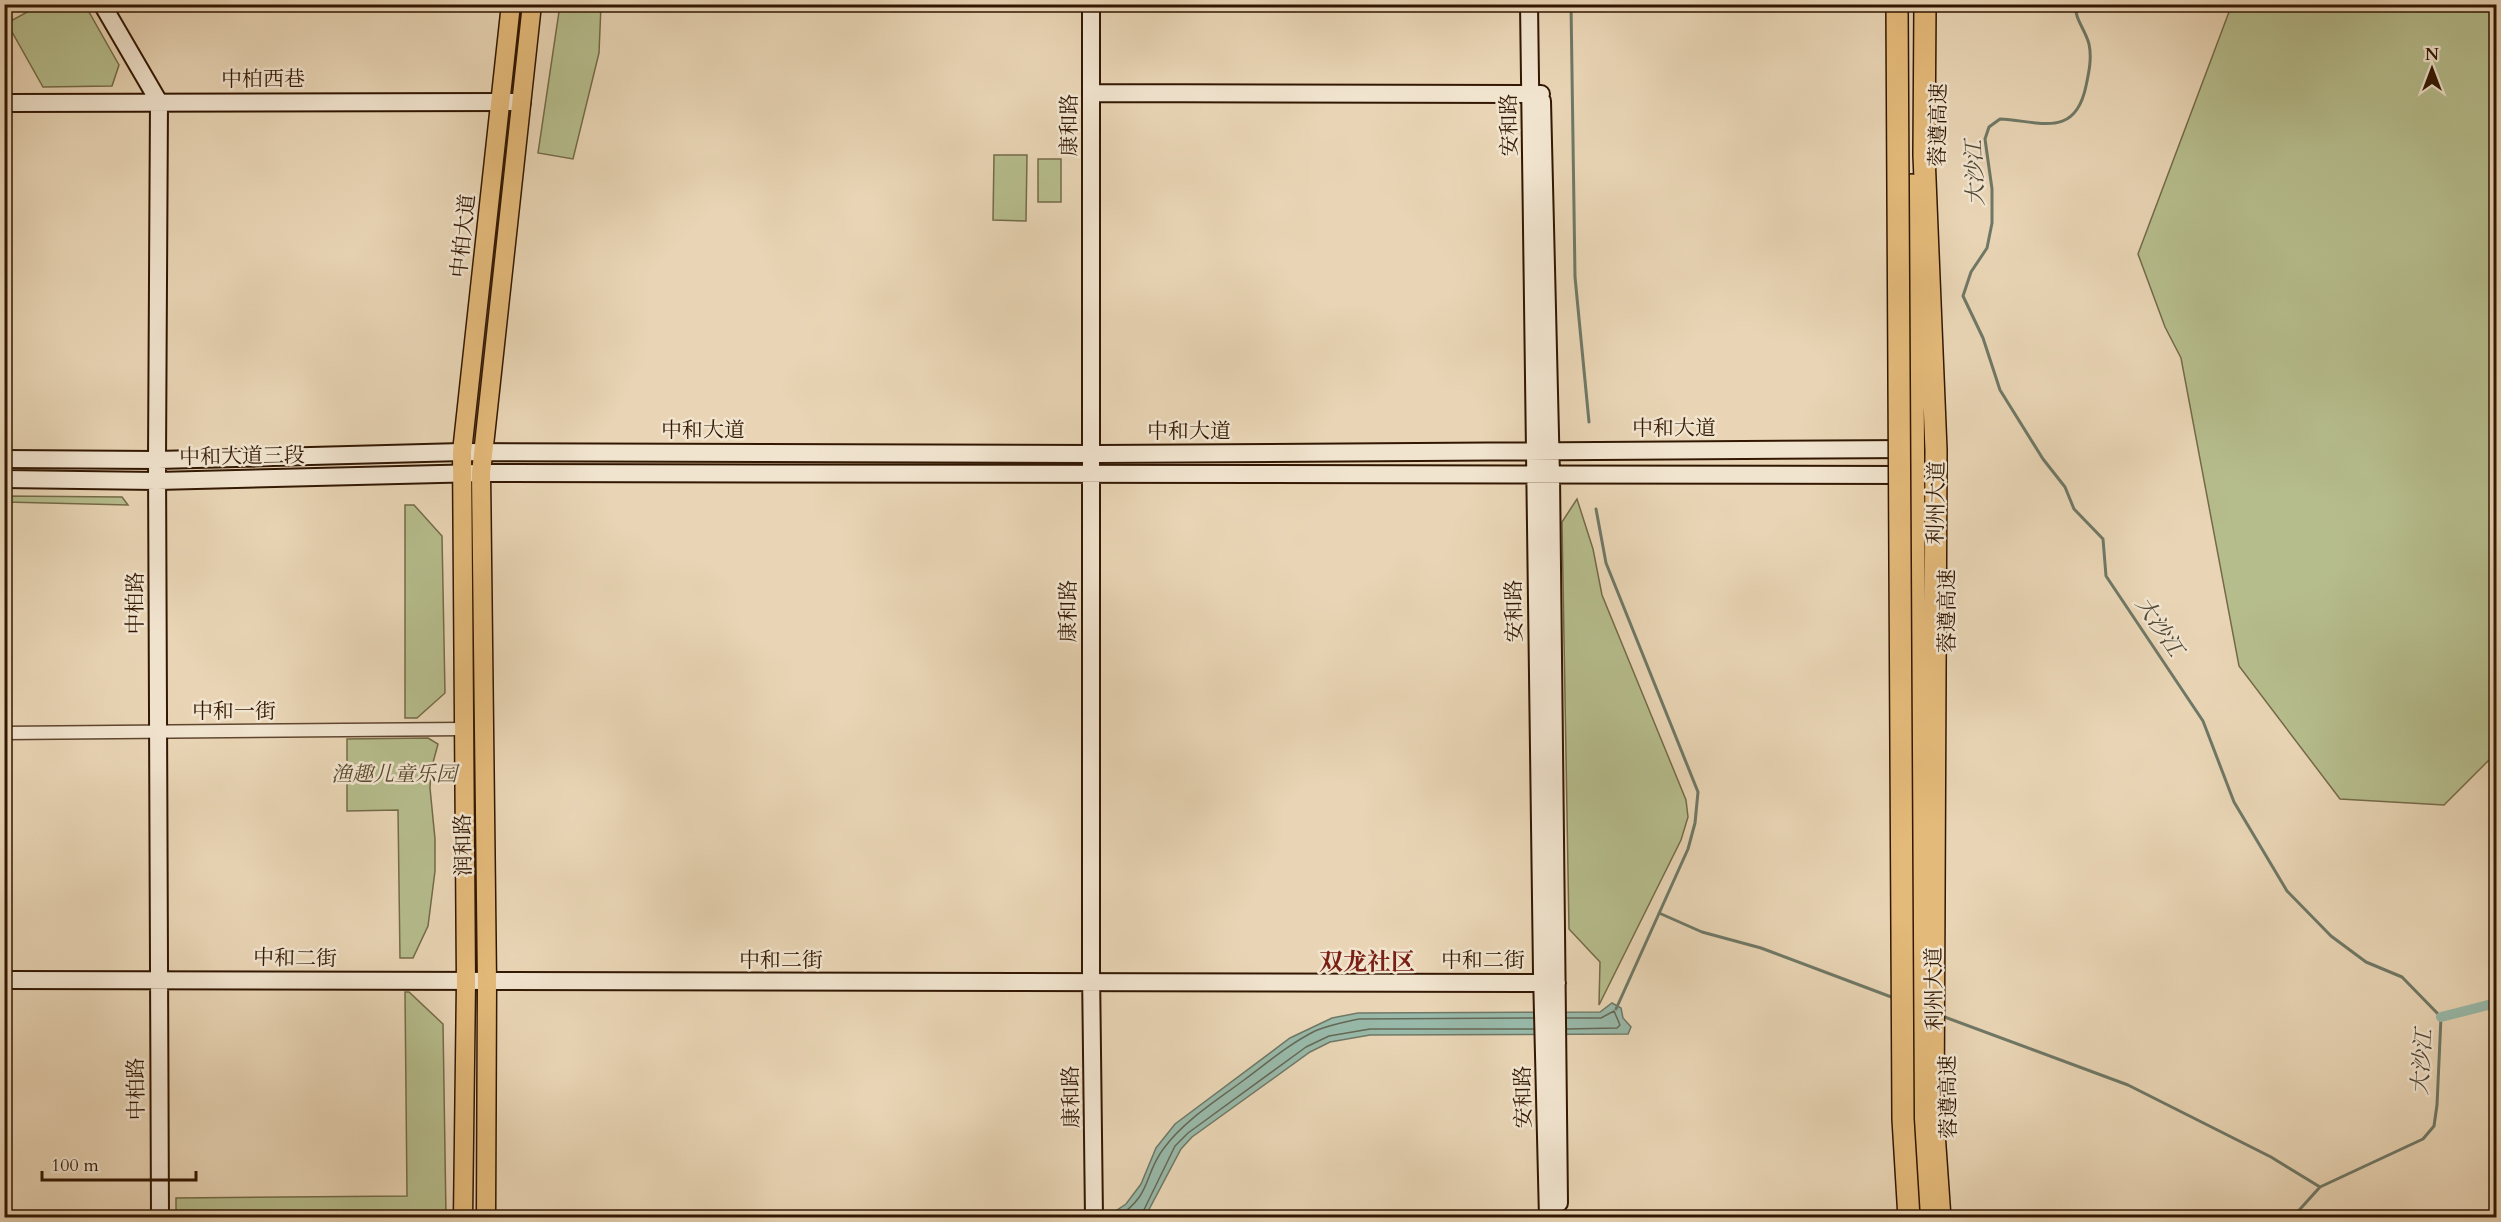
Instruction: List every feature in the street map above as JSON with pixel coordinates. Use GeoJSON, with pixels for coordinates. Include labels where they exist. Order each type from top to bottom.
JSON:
{"type":"FeatureCollection","features":[{"type":"Feature","properties":{"kind":"highway","name":"蓉遵高速"},"geometry":{"type":"LineString","coordinates":[[1897,4],[1902,1119],[1909,1218]]}},
{"type":"Feature","properties":{"kind":"highway","name":"利州大道"},"geometry":{"type":"LineString","coordinates":[[1911,4],[1923,985],[1925,1040],[1941,1218]]}},
{"type":"Feature","properties":{"kind":"highway","name":"利州大道"},"geometry":{"type":"LineString","coordinates":[[1923,985],[1936,450],[1924,155],[1925,4]]}},
{"type":"Feature","properties":{"kind":"highway","name":"蓉遵高速"},"geometry":{"type":"LineString","coordinates":[[1940,4],[1938,181],[1947,508],[1946,1102],[1953,1218]]}},
{"type":"Feature","properties":{"kind":"highway","name":"利州大道"},"geometry":{"type":"LineString","coordinates":[[1925,1040],[1917,1117],[1925,1218]]}},
{"type":"Feature","properties":{"kind":"main road","name":"中柏大道"},"geometry":{"type":"LineString","coordinates":[[462,473],[462,452],[511,4]]}},
{"type":"Feature","properties":{"kind":"main road","name":"中柏大道"},"geometry":{"type":"LineString","coordinates":[[481,472],[532,4]]}},
{"type":"Feature","properties":{"kind":"main road","name":"润和路"},"geometry":{"type":"LineString","coordinates":[[481,472],[487,977],[486,1218]]}},
{"type":"Feature","properties":{"kind":"main road","name":"润和路"},"geometry":{"type":"LineString","coordinates":[[462,473],[466,977],[463,1218]]}},
{"type":"Feature","properties":{"kind":"street"},"geometry":{"type":"LineString","coordinates":[[102,4],[159,102]]}},
{"type":"Feature","properties":{"kind":"street","name":"康和路"},"geometry":{"type":"LineString","coordinates":[[1091,4],[1090,473],[1094,1218]]}},
{"type":"Feature","properties":{"kind":"street","name":"安和路"},"geometry":{"type":"LineString","coordinates":[[1529,4],[1536,94],[1543,476],[1551,1016],[1548,1218]]}},
{"type":"Feature","properties":{"kind":"street","name":"安和路"},"geometry":{"type":"LineString","coordinates":[[1536,94],[1541,4]]}},
{"type":"Feature","properties":{"kind":"street"},"geometry":{"type":"LineString","coordinates":[[1092,93],[1536,94]]}},
{"type":"Feature","properties":{"kind":"street","name":"中柏西巷"},"geometry":{"type":"LineString","coordinates":[[4,103],[501,100],[522,102]]}},
{"type":"Feature","properties":{"kind":"street","name":"中柏路"},"geometry":{"type":"LineString","coordinates":[[159,102],[157,975],[160,1218]]}},
{"type":"Feature","properties":{"kind":"street","name":"中和大道"},"geometry":{"type":"LineString","coordinates":[[462,452],[1090,454],[1915,449]]}},
{"type":"Feature","properties":{"kind":"street","name":"中和大道三段"},"geometry":{"type":"LineString","coordinates":[[4,459],[157,460],[462,452]]}},
{"type":"Feature","properties":{"kind":"street","name":"中和大道"},"geometry":{"type":"LineString","coordinates":[[481,472],[1915,475]]}},
{"type":"Feature","properties":{"kind":"street","name":"中和大道三段"},"geometry":{"type":"LineString","coordinates":[[4,479],[157,481],[481,472]]}},
{"type":"Feature","properties":{"kind":"street","name":"中和一街"},"geometry":{"type":"LineString","coordinates":[[4,733],[463,729]]}},
{"type":"Feature","properties":{"kind":"street","name":"中和二街"},"geometry":{"type":"LineString","coordinates":[[4,969],[157,975],[466,977],[1549,978]]}},
{"type":"Feature","properties":{"kind":"street","name":"中和二街"},"geometry":{"type":"LineString","coordinates":[[4,980],[157,975]]}},
{"type":"Feature","properties":{"kind":"street","name":"安和路"},"geometry":{"type":"LineString","coordinates":[[1551,1049],[1560,1218]]}},
{"type":"Feature","properties":{"kind":"green space"},"geometry":{"type":"Polygon","coordinates":[[[2232,4],[2496,5],[2496,753],[2444,805],[2340,799],[2239,666],[2181,358],[2165,327],[2138,254],[2232,4]]]}},
{"type":"Feature","properties":{"kind":"green space"},"geometry":{"type":"Polygon","coordinates":[[[40,5],[85,5],[119,65],[112,86],[43,87],[7,23],[40,5]]]}},
{"type":"Feature","properties":{"kind":"green space"},"geometry":{"type":"Polygon","coordinates":[[[560,5],[601,5],[599,53],[573,159],[538,153],[560,5]]]}},
{"type":"Feature","properties":{"kind":"green space"},"geometry":{"type":"Polygon","coordinates":[[[994,155],[1027,155],[1026,221],[993,220],[994,155]]]}},
{"type":"Feature","properties":{"kind":"green space"},"geometry":{"type":"Polygon","coordinates":[[[1038,159],[1061,159],[1061,202],[1038,202],[1038,159]]]}},
{"type":"Feature","properties":{"kind":"green space"},"geometry":{"type":"Polygon","coordinates":[[[5,496],[122,497],[128,505],[5,502],[5,496]]]}},
{"type":"Feature","properties":{"kind":"green space"},"geometry":{"type":"Polygon","coordinates":[[[1577,499],[1593,549],[1602,595],[1686,800],[1688,817],[1681,840],[1599,1005],[1600,962],[1569,929],[1562,522],[1577,499]]]}},
{"type":"Feature","properties":{"kind":"green space"},"geometry":{"type":"Polygon","coordinates":[[[405,505],[414,505],[442,536],[445,693],[417,718],[405,718],[405,505]]]}},
{"type":"Feature","properties":{"kind":"green space","name":"渔趣儿童乐园"},"geometry":{"type":"Polygon","coordinates":[[[428,738],[438,744],[431,770],[430,788],[435,839],[435,871],[428,926],[413,958],[400,958],[398,810],[347,811],[347,739],[428,738]]]}},
{"type":"Feature","properties":{"kind":"green space"},"geometry":{"type":"Polygon","coordinates":[[[405,992],[409,992],[443,1024],[446,1217],[176,1217],[176,1198],[407,1196],[405,992]]]}},
{"type":"Feature","properties":{"kind":"water"},"geometry":{"type":"Polygon","coordinates":[[[1612,1003],[1621,1008],[1623,1018],[1631,1027],[1628,1034],[1370,1035],[1330,1042],[1310,1052],[1192,1137],[1181,1149],[1145,1217],[1105,1218],[1126,1204],[1141,1184],[1156,1148],[1175,1124],[1290,1038],[1332,1018],[1358,1013],[1600,1012],[1612,1003]]]}},
{"type":"Feature","properties":{"kind":"waterway"},"geometry":{"type":"LineString","coordinates":[[1571,4],[1575,277],[1589,422]]}},
{"type":"Feature","properties":{"kind":"waterway","name":"大沙江"},"geometry":{"type":"LineString","coordinates":[[2075,4],[2089,44],[2090,54],[2088,76],[2081,103],[2074,114],[2054,123],[2000,119],[1989,127],[1985,139],[1992,189],[1992,223],[1987,248],[1971,272],[1963,296],[1983,338],[2000,390],[2043,459],[2065,487],[2074,509],[2103,539],[2106,576],[2203,721],[2234,802],[2287,891],[2331,936],[2366,962],[2402,977],[2441,1017],[2434,1126],[2423,1139],[2320,1187],[2292,1218]]}},
{"type":"Feature","properties":{"kind":"waterway"},"geometry":{"type":"LineString","coordinates":[[1596,509],[1606,563],[1698,792],[1695,823],[1688,849],[1616,1009]]}},
{"type":"Feature","properties":{"kind":"waterway"},"geometry":{"type":"LineString","coordinates":[[1659,913],[1702,932],[1761,948],[1894,998]]}},
{"type":"Feature","properties":{"kind":"waterway"},"geometry":{"type":"LineString","coordinates":[[2441,1017],[2496,1003]]}},
{"type":"Feature","properties":{"kind":"waterway"},"geometry":{"type":"LineString","coordinates":[[1942,1016],[2128,1085],[2271,1157],[2320,1187]]}},
{"type":"Feature","properties":{"kind":"district","name":"双龙社区"},"geometry":{"type":"Point","coordinates":[1367,962]}}]}
